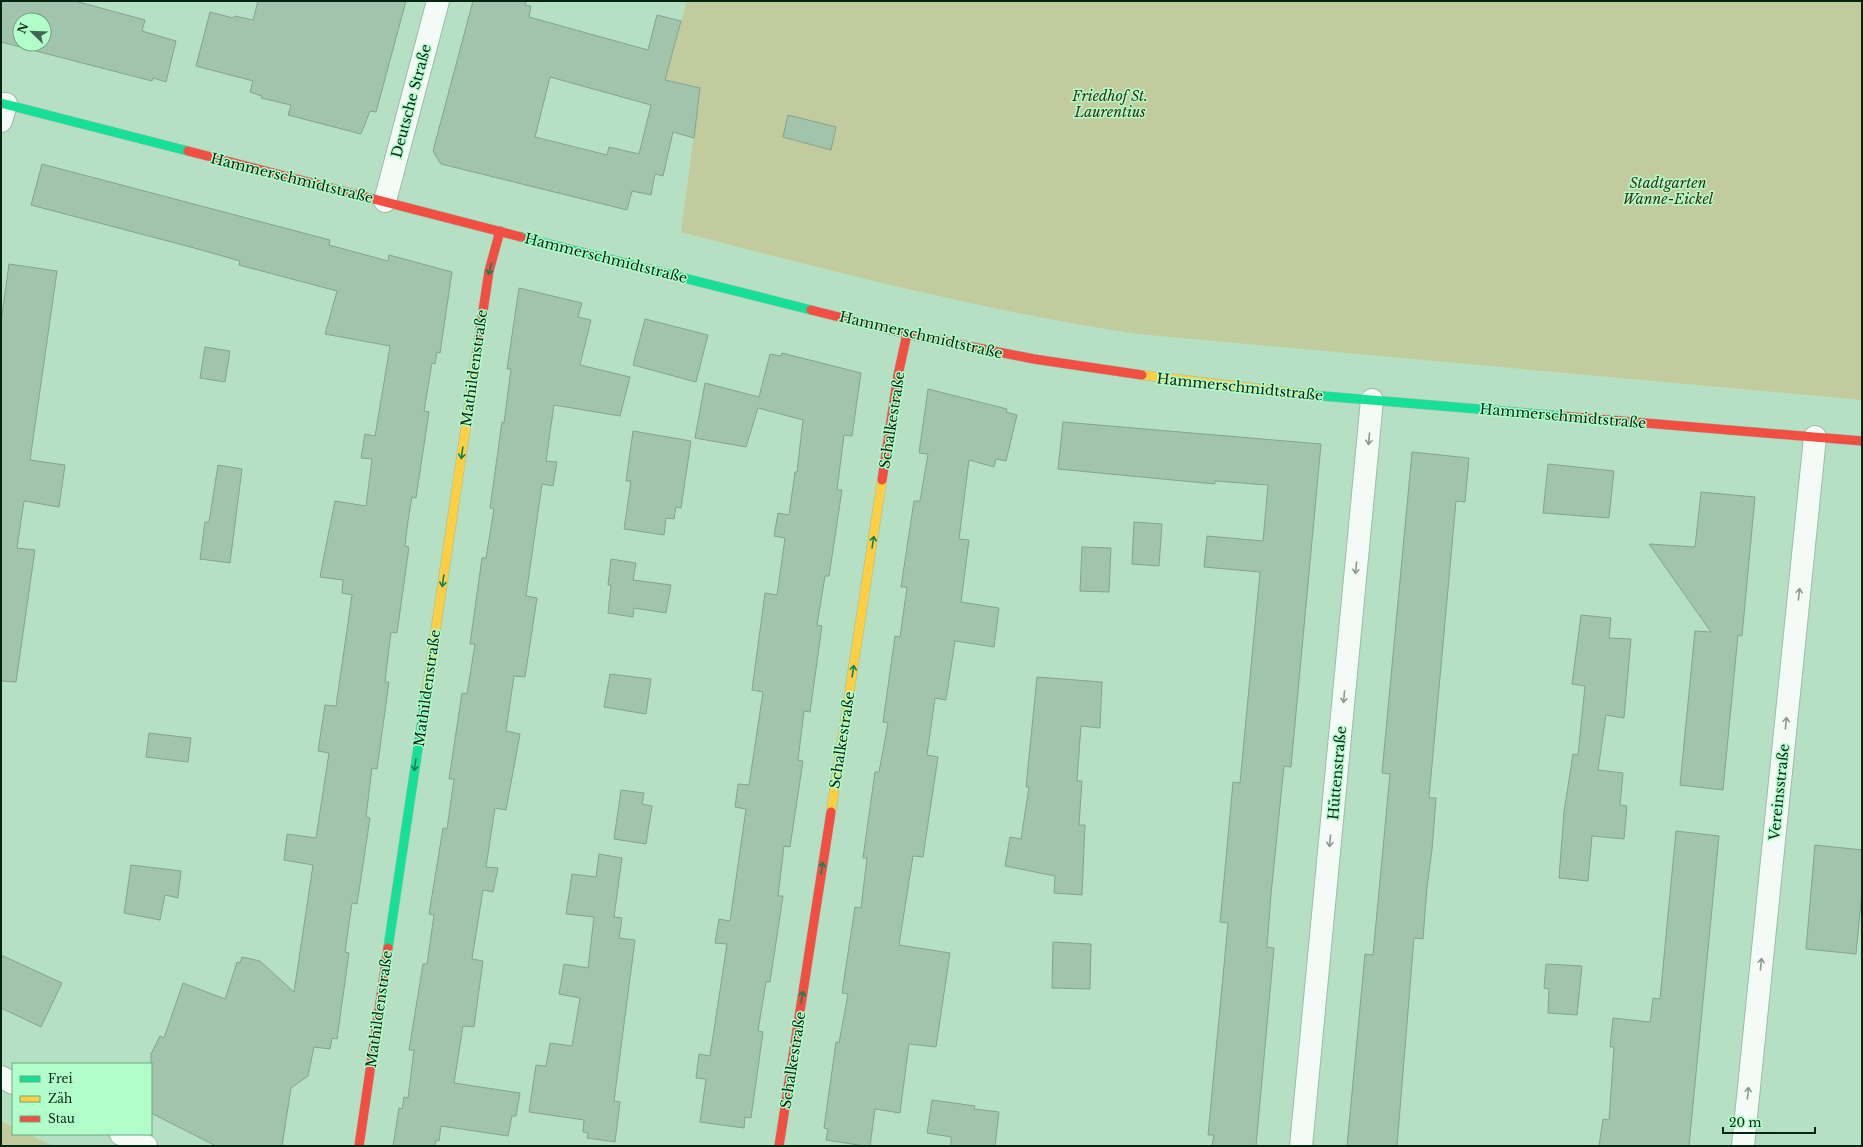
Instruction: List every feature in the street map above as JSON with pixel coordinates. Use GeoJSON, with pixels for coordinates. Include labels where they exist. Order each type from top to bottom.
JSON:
{"type":"FeatureCollection","features":[{"type":"Feature","properties":{"kind":"main road","name":"Hammerschmidtstraße"},"geometry":{"type":"LineString","coordinates":[[3,109],[385,201],[907,334],[1034,360],[1172,380],[1372,400],[1862,441]]}},
{"type":"Feature","properties":{"kind":"main road","name":"Mathildenstraße"},"geometry":{"type":"LineString","coordinates":[[359,1146],[489,271],[500,231]]}},
{"type":"Feature","properties":{"kind":"main road","name":"Schalkestraße"},"geometry":{"type":"LineString","coordinates":[[780,1146],[898,375],[907,334]]}},
{"type":"Feature","properties":{"kind":"street","name":"Deutsche Straße"},"geometry":{"type":"LineString","coordinates":[[385,201],[438,1]]}},
{"type":"Feature","properties":{"kind":"street","name":"Hüttenstraße"},"geometry":{"type":"LineString","coordinates":[[1301,1146],[1372,400]]}},
{"type":"Feature","properties":{"kind":"street","name":"Vereinsstraße"},"geometry":{"type":"LineString","coordinates":[[1743,1146],[1815,438]]}},
{"type":"Feature","properties":{"kind":"street"},"geometry":{"type":"LineString","coordinates":[[1,1077],[12,1082]]}},
{"type":"Feature","properties":{"kind":"street"},"geometry":{"type":"LineString","coordinates":[[123,1135],[146,1146]]}},
{"type":"Feature","properties":{"kind":"green space","name":"Stadtgarten Wanne-Eickel"},"geometry":{"type":"Polygon","coordinates":[[[687,1],[1862,1],[1862,400],[1138,334],[1080,325],[965,302],[681,232],[700,88],[665,80],[687,1]]]}},
{"type":"Feature","properties":{"kind":"green space"},"geometry":{"type":"Polygon","coordinates":[[[1,1121],[12,1126],[12,1135],[30,1135],[53,1146],[1,1146],[1,1121]]]}},
{"type":"Feature","properties":{"kind":"building"},"geometry":{"type":"Polygon","coordinates":[[[1,1],[75,1],[145,20],[142,31],[176,41],[166,82],[153,78],[152,81],[40,52],[52,52],[52,12],[12,12],[12,45],[1,42],[1,1]]]}},
{"type":"Feature","properties":{"kind":"building"},"geometry":{"type":"Polygon","coordinates":[[[258,1],[406,1],[376,112],[370,111],[361,134],[288,115],[291,105],[261,98],[262,96],[250,92],[253,81],[196,66],[210,12],[233,18],[235,16],[253,20],[258,1]]]}},
{"type":"Feature","properties":{"kind":"building"},"geometry":{"type":"Polygon","coordinates":[[[473,1],[526,1],[525,5],[531,6],[529,17],[648,50],[657,15],[681,21],[665,80],[700,88],[694,138],[673,132],[663,176],[655,174],[651,195],[632,191],[627,210],[441,164],[433,151],[473,1]],[[550,77],[535,137],[607,155],[609,147],[639,154],[651,105],[550,77]]]}},
{"type":"Feature","properties":{"kind":"building"},"geometry":{"type":"Polygon","coordinates":[[[788,115],[836,127],[831,150],[783,137],[788,115]]]}},
{"type":"Feature","properties":{"kind":"building"},"geometry":{"type":"Polygon","coordinates":[[[42,164],[330,240],[329,245],[388,261],[389,255],[452,272],[440,353],[437,352],[435,364],[432,363],[424,411],[429,412],[416,498],[412,497],[408,521],[405,546],[409,547],[397,633],[391,632],[385,682],[389,682],[377,769],[372,768],[366,817],[370,818],[357,904],[352,903],[345,952],[349,953],[337,1039],[332,1038],[330,1049],[314,1047],[308,1076],[291,1088],[282,1146],[216,1146],[152,1114],[151,1054],[160,1036],[164,1038],[183,983],[225,999],[237,962],[240,963],[242,957],[260,961],[294,992],[313,865],[284,860],[287,834],[316,838],[329,753],[318,751],[325,705],[336,706],[352,595],[342,593],[343,580],[320,577],[335,501],[366,506],[372,459],[361,458],[365,434],[375,436],[390,346],[325,334],[337,291],[239,265],[240,261],[198,249],[31,205],[42,164]]]}},
{"type":"Feature","properties":{"kind":"building"},"geometry":{"type":"Polygon","coordinates":[[[9,264],[57,271],[30,460],[65,465],[59,507],[24,501],[17,548],[35,550],[16,682],[1,681],[1,322],[9,264]]]}},
{"type":"Feature","properties":{"kind":"building"},"geometry":{"type":"Polygon","coordinates":[[[519,288],[582,303],[578,317],[591,320],[580,365],[630,377],[620,416],[554,405],[546,461],[557,462],[553,486],[542,484],[526,596],[537,598],[525,677],[514,676],[506,731],[520,734],[506,810],[495,808],[486,867],[498,868],[493,892],[483,890],[472,959],[483,961],[474,1027],[463,1026],[454,1083],[520,1093],[516,1116],[512,1116],[508,1136],[441,1126],[439,1141],[436,1140],[435,1146],[393,1146],[399,1108],[402,1109],[404,1097],[408,1098],[414,1050],[409,1050],[423,964],[427,964],[434,915],[429,914],[443,828],[447,829],[454,779],[449,779],[462,693],[467,694],[475,644],[470,644],[482,558],[486,558],[494,509],[490,508],[502,422],[504,423],[511,369],[507,369],[519,288]]]}},
{"type":"Feature","properties":{"kind":"building"},"geometry":{"type":"Polygon","coordinates":[[[645,319],[708,335],[696,382],[633,365],[645,319]]]}},
{"type":"Feature","properties":{"kind":"building"},"geometry":{"type":"Polygon","coordinates":[[[205,347],[230,351],[225,382],[200,378],[205,347]]]}},
{"type":"Feature","properties":{"kind":"building"},"geometry":{"type":"Polygon","coordinates":[[[782,353],[861,373],[852,436],[844,435],[837,490],[842,490],[829,576],[825,576],[817,625],[822,626],[810,712],[804,711],[798,760],[803,761],[790,847],[784,846],[778,896],[783,896],[770,982],[766,982],[758,1031],[763,1032],[751,1118],[745,1117],[744,1128],[700,1122],[706,1079],[696,1078],[699,1054],[710,1056],[727,944],[715,943],[719,919],[730,921],[746,809],[735,807],[738,784],[749,785],[763,692],[752,690],[765,593],[777,595],[785,538],[774,536],[778,513],[789,515],[795,472],[797,472],[803,420],[758,408],[746,447],[695,438],[705,383],[759,397],[770,354],[781,356],[782,353]]]}},
{"type":"Feature","properties":{"kind":"building"},"geometry":{"type":"Polygon","coordinates":[[[928,389],[1007,409],[1006,412],[1017,415],[1006,461],[996,459],[994,467],[969,460],[959,539],[969,540],[961,602],[999,608],[994,647],[955,641],[946,700],[935,698],[927,755],[938,757],[923,857],[913,856],[899,945],[950,953],[936,1047],[909,1044],[900,1113],[875,1109],[870,1146],[865,1146],[826,1140],[828,1129],[824,1128],[836,1042],[839,1043],[848,994],[842,993],[855,907],[861,908],[867,858],[863,858],[875,772],[879,772],[888,723],[883,722],[895,636],[900,637],[907,587],[901,587],[914,501],[920,501],[928,454],[919,453],[928,389]]]}},
{"type":"Feature","properties":{"kind":"building"},"geometry":{"type":"Polygon","coordinates":[[[1063,422],[1321,444],[1291,767],[1284,766],[1271,894],[1267,947],[1274,948],[1256,1146],[1212,1146],[1214,1135],[1208,1135],[1228,923],[1220,922],[1233,782],[1240,783],[1260,572],[1204,567],[1207,536],[1263,541],[1268,485],[1215,481],[1215,484],[1058,469],[1063,422]]]}},
{"type":"Feature","properties":{"kind":"building"},"geometry":{"type":"Polygon","coordinates":[[[633,431],[691,441],[681,508],[676,507],[674,519],[666,518],[664,535],[624,529],[631,481],[626,481],[633,431]]]}},
{"type":"Feature","properties":{"kind":"building"},"geometry":{"type":"Polygon","coordinates":[[[1412,452],[1469,458],[1465,502],[1456,501],[1429,798],[1436,798],[1432,850],[1427,887],[1423,939],[1414,938],[1397,1146],[1347,1146],[1365,954],[1373,955],[1390,774],[1382,773],[1412,452]]]}},
{"type":"Feature","properties":{"kind":"building"},"geometry":{"type":"Polygon","coordinates":[[[1548,464],[1614,471],[1609,518],[1543,513],[1548,464]]]}},
{"type":"Feature","properties":{"kind":"building"},"geometry":{"type":"Polygon","coordinates":[[[218,465],[242,469],[230,563],[200,559],[205,522],[209,522],[218,465]]]}},
{"type":"Feature","properties":{"kind":"building"},"geometry":{"type":"Polygon","coordinates":[[[1701,492],[1755,497],[1742,636],[1738,635],[1723,790],[1680,785],[1695,631],[1711,632],[1649,544],[1695,547],[1701,492]]]}},
{"type":"Feature","properties":{"kind":"building"},"geometry":{"type":"Polygon","coordinates":[[[1134,522],[1162,524],[1159,566],[1132,564],[1134,522]]]}},
{"type":"Feature","properties":{"kind":"building"},"geometry":{"type":"Polygon","coordinates":[[[1082,547],[1111,548],[1109,592],[1080,591],[1082,547]]]}},
{"type":"Feature","properties":{"kind":"building"},"geometry":{"type":"Polygon","coordinates":[[[611,559],[636,563],[633,580],[671,585],[666,613],[634,608],[633,617],[608,613],[611,585],[608,585],[611,559]]]}},
{"type":"Feature","properties":{"kind":"building"},"geometry":{"type":"Polygon","coordinates":[[[1581,615],[1611,618],[1609,638],[1631,639],[1624,718],[1606,715],[1598,770],[1623,773],[1620,805],[1627,806],[1624,839],[1592,836],[1588,881],[1559,878],[1564,812],[1573,754],[1578,755],[1585,686],[1572,684],[1581,615]]]}},
{"type":"Feature","properties":{"kind":"building"},"geometry":{"type":"Polygon","coordinates":[[[610,674],[651,679],[646,714],[604,707],[610,674]]]}},
{"type":"Feature","properties":{"kind":"building"},"geometry":{"type":"Polygon","coordinates":[[[1037,677],[1102,682],[1100,728],[1081,726],[1077,781],[1082,781],[1079,825],[1085,825],[1082,895],[1054,893],[1055,876],[1005,866],[1010,837],[1021,839],[1029,787],[1026,787],[1037,677]]]}},
{"type":"Feature","properties":{"kind":"building"},"geometry":{"type":"Polygon","coordinates":[[[149,733],[191,738],[188,762],[146,757],[149,733]]]}},
{"type":"Feature","properties":{"kind":"building"},"geometry":{"type":"Polygon","coordinates":[[[621,790],[644,793],[642,804],[652,806],[646,844],[614,839],[621,790]]]}},
{"type":"Feature","properties":{"kind":"building"},"geometry":{"type":"Polygon","coordinates":[[[1676,831],[1719,836],[1689,1146],[1599,1146],[1603,1119],[1609,1120],[1614,1047],[1610,1047],[1613,1018],[1650,1022],[1653,998],[1660,999],[1676,831]]]}},
{"type":"Feature","properties":{"kind":"building"},"geometry":{"type":"Polygon","coordinates":[[[1815,845],[1862,850],[1862,892],[1856,954],[1806,949],[1815,845]]]}},
{"type":"Feature","properties":{"kind":"building"},"geometry":{"type":"Polygon","coordinates":[[[599,854],[622,858],[614,917],[622,918],[619,938],[635,940],[614,1101],[620,1102],[615,1142],[587,1138],[588,1133],[583,1132],[584,1120],[529,1112],[536,1065],[546,1066],[550,1043],[572,1046],[580,998],[559,994],[564,964],[588,968],[594,917],[566,914],[572,874],[596,877],[599,854]]]}},
{"type":"Feature","properties":{"kind":"building"},"geometry":{"type":"Polygon","coordinates":[[[131,865],[181,871],[178,898],[165,895],[160,920],[124,913],[131,865]]]}},
{"type":"Feature","properties":{"kind":"building"},"geometry":{"type":"Polygon","coordinates":[[[1053,942],[1091,944],[1090,989],[1052,988],[1053,942]]]}},
{"type":"Feature","properties":{"kind":"building"},"geometry":{"type":"Polygon","coordinates":[[[1,955],[62,983],[41,1027],[1,1008],[1,955]]]}},
{"type":"Feature","properties":{"kind":"building"},"geometry":{"type":"Polygon","coordinates":[[[1546,964],[1582,966],[1577,1015],[1548,1013],[1549,989],[1544,988],[1546,964]]]}},
{"type":"Feature","properties":{"kind":"building"},"geometry":{"type":"Polygon","coordinates":[[[932,1100],[975,1106],[974,1109],[999,1112],[995,1146],[951,1146],[951,1137],[927,1133],[932,1100]]]}},
{"type":"Feature","properties":{"kind":"traffic: fast"},"geometry":{"type":"LineString","coordinates":[[1,103],[188,151]]}},
{"type":"Feature","properties":{"kind":"traffic: fast"},"geometry":{"type":"LineString","coordinates":[[521,237],[811,310]]}},
{"type":"Feature","properties":{"kind":"traffic: fast"},"geometry":{"type":"LineString","coordinates":[[1311,395],[1561,416]]}},
{"type":"Feature","properties":{"kind":"traffic: fast"},"geometry":{"type":"LineString","coordinates":[[388,948],[427,688]]}},
{"type":"Feature","properties":{"kind":"traffic: slow"},"geometry":{"type":"LineString","coordinates":[[427,688],[477,351]]}},
{"type":"Feature","properties":{"kind":"traffic: slow"},"geometry":{"type":"LineString","coordinates":[[1142,375],[1311,395]]}},
{"type":"Feature","properties":{"kind":"traffic: slow"},"geometry":{"type":"LineString","coordinates":[[831,812],[882,480]]}},
{"type":"Feature","properties":{"kind":"traffic: jam"},"geometry":{"type":"LineString","coordinates":[[188,151],[521,237]]}},
{"type":"Feature","properties":{"kind":"traffic: jam"},"geometry":{"type":"LineString","coordinates":[[477,351],[489,271],[500,231]]}},
{"type":"Feature","properties":{"kind":"traffic: jam"},"geometry":{"type":"LineString","coordinates":[[811,310],[907,334],[1034,359],[1142,375]]}},
{"type":"Feature","properties":{"kind":"traffic: jam"},"geometry":{"type":"LineString","coordinates":[[882,480],[898,375],[907,334]]}},
{"type":"Feature","properties":{"kind":"traffic: jam"},"geometry":{"type":"LineString","coordinates":[[1561,416],[1862,441]]}},
{"type":"Feature","properties":{"kind":"traffic: jam"},"geometry":{"type":"LineString","coordinates":[[779,1146],[831,812]]}},
{"type":"Feature","properties":{"kind":"traffic: jam"},"geometry":{"type":"LineString","coordinates":[[359,1146],[388,948]]}},
{"type":"Feature","properties":{"kind":"park label","name":"Friedhof St. Laurentius"},"geometry":{"type":"Point","coordinates":[1110,104]}}]}
